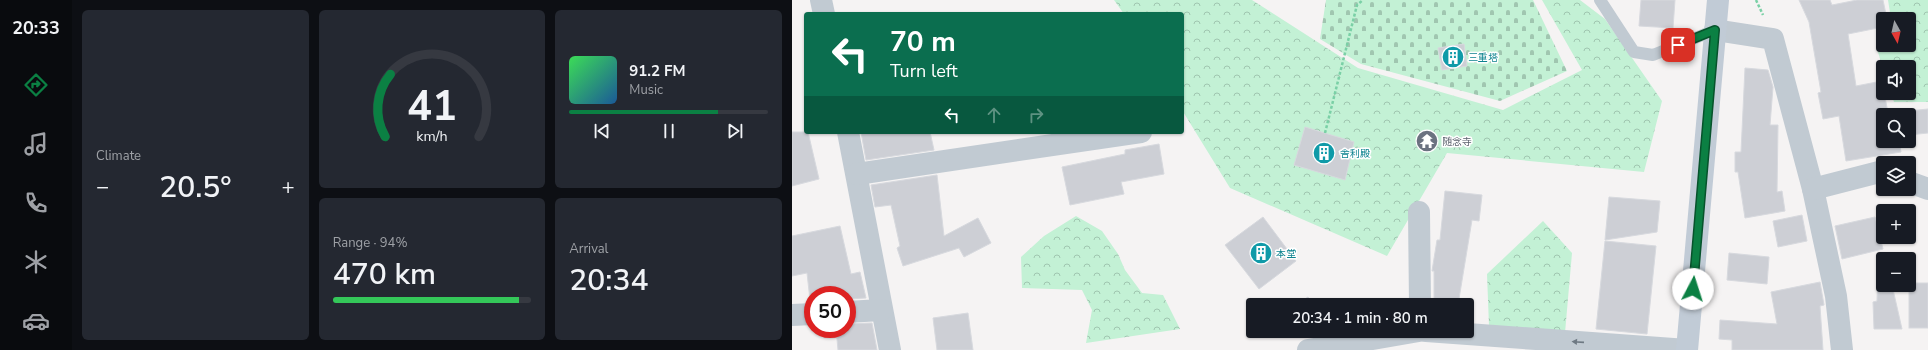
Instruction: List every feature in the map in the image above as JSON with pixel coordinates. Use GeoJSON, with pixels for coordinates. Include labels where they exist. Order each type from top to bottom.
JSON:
{"type":"FeatureCollection","features":[{"type":"Feature","properties":{"kind":"main road"},"geometry":{"type":"LineString","coordinates":[[1687,350],[1718,0]]}},
{"type":"Feature","properties":{"kind":"street"},"geometry":{"type":"LineString","coordinates":[[821,0],[824,12]]}},
{"type":"Feature","properties":{"kind":"street"},"geometry":{"type":"LineString","coordinates":[[1715,30],[1773,39],[1813,189],[1836,296],[1842,350]]}},
{"type":"Feature","properties":{"kind":"street"},"geometry":{"type":"LineString","coordinates":[[848,134],[881,310],[890,350]]}},
{"type":"Feature","properties":{"kind":"street"},"geometry":{"type":"LineString","coordinates":[[857,174],[1127,134]]}},
{"type":"Feature","properties":{"kind":"street"},"geometry":{"type":"LineString","coordinates":[[1813,189],[1876,173]]}},
{"type":"Feature","properties":{"kind":"street"},"geometry":{"type":"LineString","coordinates":[[1916,185],[1928,189]]}},
{"type":"Feature","properties":{"kind":"street"},"geometry":{"type":"LineString","coordinates":[[1419,212],[1420,298]]}},
{"type":"Feature","properties":{"kind":"street"},"geometry":{"type":"LineString","coordinates":[[856,311],[881,310]]}},
{"type":"Feature","properties":{"kind":"street"},"geometry":{"type":"LineString","coordinates":[[792,315],[804,314]]}},
{"type":"Feature","properties":{"kind":"street"},"geometry":{"type":"LineString","coordinates":[[1474,334],[1687,350]]}},
{"type":"Feature","properties":{"kind":"street"},"geometry":{"type":"LineString","coordinates":[[1308,350],[1379,338]]}},
{"type":"Feature","properties":{"kind":"street"},"geometry":{"type":"LineString","coordinates":[[1421,338],[1422,350]]}},
{"type":"Feature","properties":{"kind":"lane"},"geometry":{"type":"LineString","coordinates":[[1600,0],[1634,52],[1653,55],[1715,30]]}},
{"type":"Feature","properties":{"kind":"path"},"geometry":{"type":"LineString","coordinates":[[1325,133],[1357,5],[1363,0]]}},
{"type":"Feature","properties":{"kind":"green space","name":"随念寺"},"geometry":{"type":"Polygon","coordinates":[[[1114,0],[1252,0],[1358,68],[1503,110],[1582,70],[1542,0],[1580,0],[1605,19],[1662,101],[1644,172],[1447,153],[1387,256],[1230,188],[1184,113],[1184,12],[1123,12],[1114,0]]]}},
{"type":"Feature","properties":{"kind":"green space"},"geometry":{"type":"Polygon","coordinates":[[[1326,0],[1533,0],[1567,71],[1500,101],[1361,64],[1320,39],[1326,0]]]}},
{"type":"Feature","properties":{"kind":"green space"},"geometry":{"type":"Polygon","coordinates":[[[1888,0],[1928,0],[1928,102],[1894,102],[1893,100],[1916,100],[1916,60],[1880,60],[1878,52],[1916,52],[1916,12],[1890,12],[1888,0]]]}},
{"type":"Feature","properties":{"kind":"green space"},"geometry":{"type":"Polygon","coordinates":[[[1076,216],[1102,231],[1118,254],[1125,270],[1142,293],[1163,295],[1180,329],[1086,343],[1092,310],[1082,290],[1022,288],[1021,257],[1044,236],[1076,216]]]}},
{"type":"Feature","properties":{"kind":"green space"},"geometry":{"type":"Polygon","coordinates":[[[1543,221],[1572,253],[1565,333],[1489,326],[1487,274],[1543,221]]]}},
{"type":"Feature","properties":{"kind":"building"},"geometry":{"type":"Polygon","coordinates":[[[1641,0],[1675,0],[1673,28],[1639,26],[1641,0]]]}},
{"type":"Feature","properties":{"kind":"building"},"geometry":{"type":"Polygon","coordinates":[[[1799,0],[1830,0],[1832,5],[1857,0],[1883,0],[1886,12],[1876,12],[1876,28],[1848,34],[1856,86],[1876,82],[1876,100],[1886,100],[1887,108],[1876,108],[1876,148],[1900,148],[1901,152],[1846,161],[1839,116],[1823,119],[1818,93],[1821,92],[1809,22],[1799,0]]]}},
{"type":"Feature","properties":{"kind":"building","name":"三重塔"},"geometry":{"type":"Polygon","coordinates":[[[1464,44],[1467,66],[1442,70],[1438,48],[1464,44]]]}},
{"type":"Feature","properties":{"kind":"building"},"geometry":{"type":"Polygon","coordinates":[[[1745,68],[1768,70],[1773,87],[1770,125],[1778,125],[1777,192],[1782,191],[1785,211],[1745,218],[1738,172],[1735,172],[1735,152],[1741,152],[1745,68]]]}},
{"type":"Feature","properties":{"kind":"building"},"geometry":{"type":"Polygon","coordinates":[[[1928,109],[1928,133],[1916,134],[1916,110],[1928,109]]]}},
{"type":"Feature","properties":{"kind":"building","name":"舎利殿"},"geometry":{"type":"Polygon","coordinates":[[[1305,127],[1354,142],[1345,180],[1294,165],[1305,127]]]}},
{"type":"Feature","properties":{"kind":"building"},"geometry":{"type":"Polygon","coordinates":[[[792,132],[804,132],[804,134],[808,134],[819,179],[792,186],[792,132]]]}},
{"type":"Feature","properties":{"kind":"building"},"geometry":{"type":"Polygon","coordinates":[[[861,134],[930,134],[934,150],[866,160],[861,134]]]}},
{"type":"Feature","properties":{"kind":"building"},"geometry":{"type":"Polygon","coordinates":[[[1159,144],[1164,174],[1121,182],[1124,194],[1070,205],[1062,167],[1125,154],[1125,150],[1159,144]]]}},
{"type":"Feature","properties":{"kind":"building"},"geometry":{"type":"Polygon","coordinates":[[[937,175],[944,236],[978,218],[991,243],[964,257],[959,248],[903,266],[897,248],[900,246],[891,205],[875,207],[871,185],[937,175]]]}},
{"type":"Feature","properties":{"kind":"building"},"geometry":{"type":"Polygon","coordinates":[[[1445,191],[1482,195],[1479,221],[1472,220],[1459,298],[1434,298],[1434,271],[1432,271],[1437,240],[1440,240],[1445,191]]]}},
{"type":"Feature","properties":{"kind":"building"},"geometry":{"type":"Polygon","coordinates":[[[1609,197],[1660,201],[1657,232],[1605,240],[1609,197]]]}},
{"type":"Feature","properties":{"kind":"building"},"geometry":{"type":"Polygon","coordinates":[[[1802,215],[1807,241],[1778,247],[1773,221],[1802,215]]]}},
{"type":"Feature","properties":{"kind":"building","name":"本堂"},"geometry":{"type":"Polygon","coordinates":[[[1263,217],[1296,261],[1259,289],[1225,245],[1263,217]]]}},
{"type":"Feature","properties":{"kind":"building"},"geometry":{"type":"Polygon","coordinates":[[[1875,217],[1876,244],[1882,244],[1883,249],[1842,259],[1835,226],[1875,217]]]}},
{"type":"Feature","properties":{"kind":"building"},"geometry":{"type":"Polygon","coordinates":[[[840,226],[851,274],[860,272],[866,298],[856,299],[856,286],[808,286],[807,273],[792,276],[792,236],[840,226]]]}},
{"type":"Feature","properties":{"kind":"building"},"geometry":{"type":"Polygon","coordinates":[[[1605,241],[1656,246],[1647,334],[1596,329],[1605,241]]]}},
{"type":"Feature","properties":{"kind":"building"},"geometry":{"type":"Polygon","coordinates":[[[1729,253],[1769,257],[1767,284],[1727,280],[1729,253]]]}},
{"type":"Feature","properties":{"kind":"building"},"geometry":{"type":"Polygon","coordinates":[[[1820,282],[1824,305],[1820,306],[1823,350],[1732,350],[1732,340],[1719,339],[1720,320],[1777,324],[1771,292],[1820,282]]]}},
{"type":"Feature","properties":{"kind":"building"},"geometry":{"type":"Polygon","coordinates":[[[1916,283],[1928,283],[1928,328],[1909,328],[1909,292],[1916,292],[1916,283]]]}},
{"type":"Feature","properties":{"kind":"building"},"geometry":{"type":"Polygon","coordinates":[[[1877,292],[1894,292],[1902,329],[1874,329],[1873,302],[1877,301],[1877,292]]]}},
{"type":"Feature","properties":{"kind":"building"},"geometry":{"type":"Polygon","coordinates":[[[968,313],[973,350],[937,350],[933,318],[968,313]]]}},
{"type":"Feature","properties":{"kind":"building"},"geometry":{"type":"Polygon","coordinates":[[[872,323],[877,350],[838,350],[837,338],[856,338],[856,324],[872,323]]]}},
{"type":"Feature","properties":{"kind":"place","name":"三重塔"},"geometry":{"type":"Point","coordinates":[1453,57]}},
{"type":"Feature","properties":{"kind":"place","name":"随念寺"},"geometry":{"type":"Point","coordinates":[1427,141]}},
{"type":"Feature","properties":{"kind":"place","name":"舎利殿"},"geometry":{"type":"Point","coordinates":[1324,153]}},
{"type":"Feature","properties":{"kind":"place","name":"本堂"},"geometry":{"type":"Point","coordinates":[1261,253]}},
{"type":"Feature","properties":{"kind":"route"},"geometry":{"type":"LineString","coordinates":[[1678,45],[1715,30],[1693,289]]}}]}
